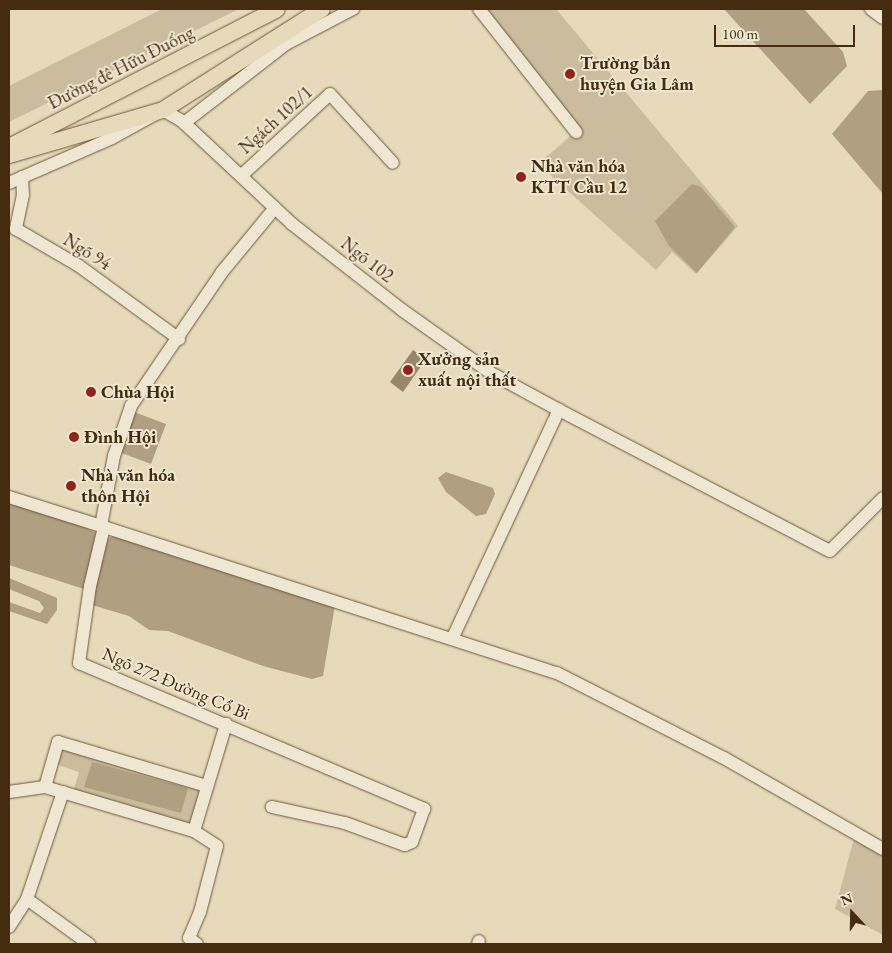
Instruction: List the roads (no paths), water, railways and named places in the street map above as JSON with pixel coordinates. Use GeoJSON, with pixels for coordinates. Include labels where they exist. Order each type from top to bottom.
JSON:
{"type":"FeatureCollection","features":[{"type":"Feature","properties":{"kind":"main road","name":"Đường đê Hữu Đuống"},"geometry":{"type":"LineString","coordinates":[[9,147],[277,9]]}},
{"type":"Feature","properties":{"kind":"main road"},"geometry":{"type":"LineString","coordinates":[[9,155],[163,110],[322,9]]}},
{"type":"Feature","properties":{"kind":"street"},"geometry":{"type":"LineString","coordinates":[[184,123],[286,44],[352,9]]}},
{"type":"Feature","properties":{"kind":"street"},"geometry":{"type":"LineString","coordinates":[[479,9],[576,132]]}},
{"type":"Feature","properties":{"kind":"street"},"geometry":{"type":"LineString","coordinates":[[871,9],[883,18]]}},
{"type":"Feature","properties":{"kind":"street","name":"Ngách 102/1"},"geometry":{"type":"LineString","coordinates":[[243,174],[330,94],[393,163]]}},
{"type":"Feature","properties":{"kind":"street","name":"Ngõ 102"},"geometry":{"type":"LineString","coordinates":[[163,110],[184,123],[243,174],[275,208],[445,342],[491,373],[563,412],[830,551],[883,498]]}},
{"type":"Feature","properties":{"kind":"street"},"geometry":{"type":"LineString","coordinates":[[9,184],[163,110]]}},
{"type":"Feature","properties":{"kind":"street","name":"Ngõ 94"},"geometry":{"type":"LineString","coordinates":[[22,178],[23,195],[16,228],[93,275],[179,339]]}},
{"type":"Feature","properties":{"kind":"street"},"geometry":{"type":"LineString","coordinates":[[102,526],[114,456],[131,406],[179,339],[222,272],[275,208]]}},
{"type":"Feature","properties":{"kind":"street"},"geometry":{"type":"LineString","coordinates":[[453,637],[563,412]]}},
{"type":"Feature","properties":{"kind":"street"},"geometry":{"type":"LineString","coordinates":[[9,497],[453,637],[557,673],[651,718],[883,849]]}},
{"type":"Feature","properties":{"kind":"street","name":"Ngõ 272 Đường Cổ Bi"},"geometry":{"type":"LineString","coordinates":[[102,526],[90,586],[79,662],[424,809],[410,844],[390,840],[346,823],[272,807]]}},
{"type":"Feature","properties":{"kind":"street"},"geometry":{"type":"LineString","coordinates":[[194,831],[226,724]]}},
{"type":"Feature","properties":{"kind":"street"},"geometry":{"type":"LineString","coordinates":[[44,787],[58,742],[207,786]]}},
{"type":"Feature","properties":{"kind":"street"},"geometry":{"type":"LineString","coordinates":[[9,792],[44,787],[194,831],[217,846],[200,912],[189,938],[197,944]]}},
{"type":"Feature","properties":{"kind":"street"},"geometry":{"type":"LineString","coordinates":[[9,927],[27,899],[63,792]]}},
{"type":"Feature","properties":{"kind":"street"},"geometry":{"type":"LineString","coordinates":[[27,899],[89,944]]}},
{"type":"Feature","properties":{"kind":"place","name":"Trường bắn huyện Gia Lâm"},"geometry":{"type":"Point","coordinates":[570,74]}},
{"type":"Feature","properties":{"kind":"place","name":"Nhà văn hóa KTT Cầu 12"},"geometry":{"type":"Point","coordinates":[521,177]}},
{"type":"Feature","properties":{"kind":"place","name":"Xưởng sản xuất nội thất"},"geometry":{"type":"Point","coordinates":[408,370]}},
{"type":"Feature","properties":{"kind":"place","name":"Chùa Hội"},"geometry":{"type":"Point","coordinates":[91,392]}},
{"type":"Feature","properties":{"kind":"place","name":"Đình Hội"},"geometry":{"type":"Point","coordinates":[74,437]}},
{"type":"Feature","properties":{"kind":"place","name":"Nhà văn hóa thôn Hội"},"geometry":{"type":"Point","coordinates":[71,486]}}]}
